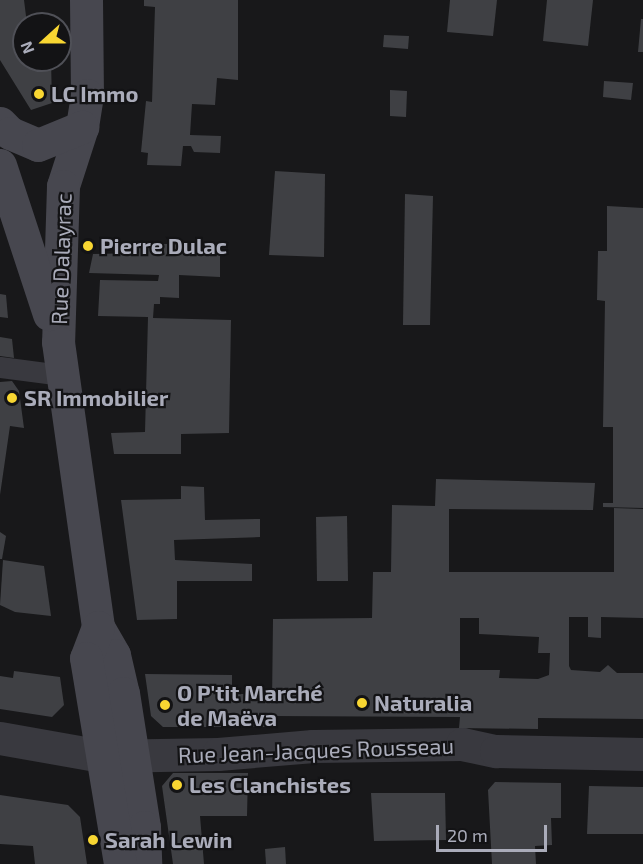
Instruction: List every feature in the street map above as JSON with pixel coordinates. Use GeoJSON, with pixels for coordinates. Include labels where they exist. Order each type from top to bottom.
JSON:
{"type":"FeatureCollection","features":[{"type":"Feature","properties":{"kind":"main road","name":"Rue Dalayrac"},"geometry":{"type":"LineString","coordinates":[[86,0],[87,95],[82,127],[63,186],[58,342],[98,627],[114,655],[133,754],[145,864]]}},
{"type":"Feature","properties":{"kind":"main road"},"geometry":{"type":"LineString","coordinates":[[0,123],[10,133],[38,145],[82,127]]}},
{"type":"Feature","properties":{"kind":"main road","name":"Rue Dalayrac"},"geometry":{"type":"LineString","coordinates":[[0,165],[58,342]]}},
{"type":"Feature","properties":{"kind":"main road","name":"Rue Dalayrac"},"geometry":{"type":"LineString","coordinates":[[98,627],[86,658],[120,864]]}},
{"type":"Feature","properties":{"kind":"street"},"geometry":{"type":"LineString","coordinates":[[0,738],[101,756],[133,754]]}},
{"type":"Feature","properties":{"kind":"street","name":"Rue Jean-Jacques Rousseau"},"geometry":{"type":"LineString","coordinates":[[133,754],[462,744],[496,751],[643,754]]}},
{"type":"Feature","properties":{"kind":"lane"},"geometry":{"type":"LineString","coordinates":[[0,367],[62,375]]}},
{"type":"Feature","properties":{"kind":"building"},"geometry":{"type":"Polygon","coordinates":[[[0,0],[24,0],[26,12],[12,12],[12,72],[51,72],[52,103],[31,110],[0,60],[0,0]]]}},
{"type":"Feature","properties":{"kind":"building"},"geometry":{"type":"Polygon","coordinates":[[[144,0],[238,0],[238,80],[217,78],[215,105],[192,104],[190,135],[221,136],[220,153],[194,152],[191,146],[183,146],[181,166],[147,165],[148,153],[141,152],[146,101],[152,102],[155,7],[144,6],[144,0]]]}},
{"type":"Feature","properties":{"kind":"building"},"geometry":{"type":"Polygon","coordinates":[[[450,0],[497,0],[493,36],[447,32],[450,0]]]}},
{"type":"Feature","properties":{"kind":"building"},"geometry":{"type":"Polygon","coordinates":[[[547,0],[593,0],[588,46],[543,41],[547,0]]]}},
{"type":"Feature","properties":{"kind":"building"},"geometry":{"type":"Polygon","coordinates":[[[641,19],[643,19],[643,52],[638,52],[641,19]]]}},
{"type":"Feature","properties":{"kind":"building"},"geometry":{"type":"Polygon","coordinates":[[[384,35],[409,36],[408,49],[383,47],[384,35]]]}},
{"type":"Feature","properties":{"kind":"building"},"geometry":{"type":"Polygon","coordinates":[[[604,81],[633,83],[631,100],[603,97],[604,81]]]}},
{"type":"Feature","properties":{"kind":"building"},"geometry":{"type":"Polygon","coordinates":[[[390,90],[407,91],[406,117],[390,116],[390,90]]]}},
{"type":"Feature","properties":{"kind":"building"},"geometry":{"type":"Polygon","coordinates":[[[275,171],[325,174],[324,257],[269,255],[275,171]]]}},
{"type":"Feature","properties":{"kind":"building"},"geometry":{"type":"Polygon","coordinates":[[[405,194],[433,196],[430,325],[403,325],[405,194]]]}},
{"type":"Feature","properties":{"kind":"building"},"geometry":{"type":"Polygon","coordinates":[[[607,206],[643,208],[643,508],[603,507],[603,503],[613,503],[613,427],[603,427],[605,301],[597,300],[598,251],[607,251],[607,206]]]}},
{"type":"Feature","properties":{"kind":"building"},"geometry":{"type":"Polygon","coordinates":[[[139,243],[220,246],[220,277],[179,275],[179,298],[160,297],[160,304],[154,304],[153,318],[231,320],[229,433],[181,434],[181,454],[114,454],[111,433],[145,432],[148,317],[98,316],[100,280],[158,281],[159,275],[89,273],[93,254],[139,253],[139,243]]]}},
{"type":"Feature","properties":{"kind":"building"},"geometry":{"type":"Polygon","coordinates":[[[0,294],[6,295],[8,318],[0,317],[0,294]]]}},
{"type":"Feature","properties":{"kind":"building"},"geometry":{"type":"Polygon","coordinates":[[[0,337],[12,339],[14,358],[0,356],[0,337]]]}},
{"type":"Feature","properties":{"kind":"building"},"geometry":{"type":"Polygon","coordinates":[[[12,381],[19,391],[24,428],[10,426],[0,495],[0,382],[12,381]]]}},
{"type":"Feature","properties":{"kind":"building"},"geometry":{"type":"Polygon","coordinates":[[[436,479],[595,483],[593,510],[449,509],[449,572],[614,572],[614,508],[643,509],[643,618],[601,617],[601,638],[588,637],[588,617],[569,617],[569,666],[571,670],[600,672],[608,665],[617,673],[643,673],[643,719],[538,718],[538,729],[459,728],[460,717],[272,716],[272,727],[163,727],[151,716],[145,674],[232,675],[232,694],[258,694],[259,702],[272,702],[273,619],[372,618],[373,572],[391,572],[392,505],[435,506],[436,479]],[[460,618],[460,670],[500,670],[499,678],[538,679],[549,675],[550,653],[538,653],[539,637],[479,634],[479,618],[460,618]]]}},
{"type":"Feature","properties":{"kind":"building"},"geometry":{"type":"Polygon","coordinates":[[[181,486],[204,487],[205,520],[260,519],[260,537],[174,540],[175,560],[252,564],[252,581],[177,581],[177,619],[137,620],[121,500],[181,499],[181,486]]]}},
{"type":"Feature","properties":{"kind":"building"},"geometry":{"type":"Polygon","coordinates":[[[347,516],[348,581],[317,581],[316,517],[347,516]]]}},
{"type":"Feature","properties":{"kind":"building"},"geometry":{"type":"Polygon","coordinates":[[[0,532],[6,536],[2,559],[0,559],[0,532]]]}},
{"type":"Feature","properties":{"kind":"building"},"geometry":{"type":"Polygon","coordinates":[[[3,560],[44,566],[51,616],[15,612],[0,605],[3,560]]]}},
{"type":"Feature","properties":{"kind":"building"},"geometry":{"type":"Polygon","coordinates":[[[14,671],[60,677],[64,705],[52,717],[0,709],[0,676],[13,678],[14,671]]]}},
{"type":"Feature","properties":{"kind":"building"},"geometry":{"type":"Polygon","coordinates":[[[173,773],[248,773],[247,816],[200,816],[204,864],[173,864],[162,786],[173,773]]]}},
{"type":"Feature","properties":{"kind":"building"},"geometry":{"type":"Polygon","coordinates":[[[495,782],[561,783],[561,818],[551,818],[552,845],[535,846],[536,864],[492,864],[488,790],[495,782]]]}},
{"type":"Feature","properties":{"kind":"building"},"geometry":{"type":"Polygon","coordinates":[[[589,786],[643,787],[643,834],[587,834],[589,786]]]}},
{"type":"Feature","properties":{"kind":"building"},"geometry":{"type":"Polygon","coordinates":[[[371,793],[445,793],[446,840],[374,841],[371,793]]]}},
{"type":"Feature","properties":{"kind":"building"},"geometry":{"type":"Polygon","coordinates":[[[0,795],[68,805],[80,817],[87,864],[35,864],[33,846],[0,844],[0,795]]]}},
{"type":"Feature","properties":{"kind":"building"},"geometry":{"type":"Polygon","coordinates":[[[285,847],[286,864],[266,864],[265,849],[285,847]]]}},
{"type":"Feature","properties":{"kind":"place","name":"LC Immo"},"geometry":{"type":"Point","coordinates":[39,94]}},
{"type":"Feature","properties":{"kind":"place","name":"Pierre Dulac"},"geometry":{"type":"Point","coordinates":[88,246]}},
{"type":"Feature","properties":{"kind":"place","name":"SR Immobilier"},"geometry":{"type":"Point","coordinates":[12,398]}},
{"type":"Feature","properties":{"kind":"place","name":"Naturalia"},"geometry":{"type":"Point","coordinates":[362,703]}},
{"type":"Feature","properties":{"kind":"place","name":"O P'tit Marché de Maëva"},"geometry":{"type":"Point","coordinates":[165,705]}},
{"type":"Feature","properties":{"kind":"place","name":"Les Clanchistes"},"geometry":{"type":"Point","coordinates":[177,785]}},
{"type":"Feature","properties":{"kind":"place","name":"Sarah Lewin"},"geometry":{"type":"Point","coordinates":[93,840]}}]}
